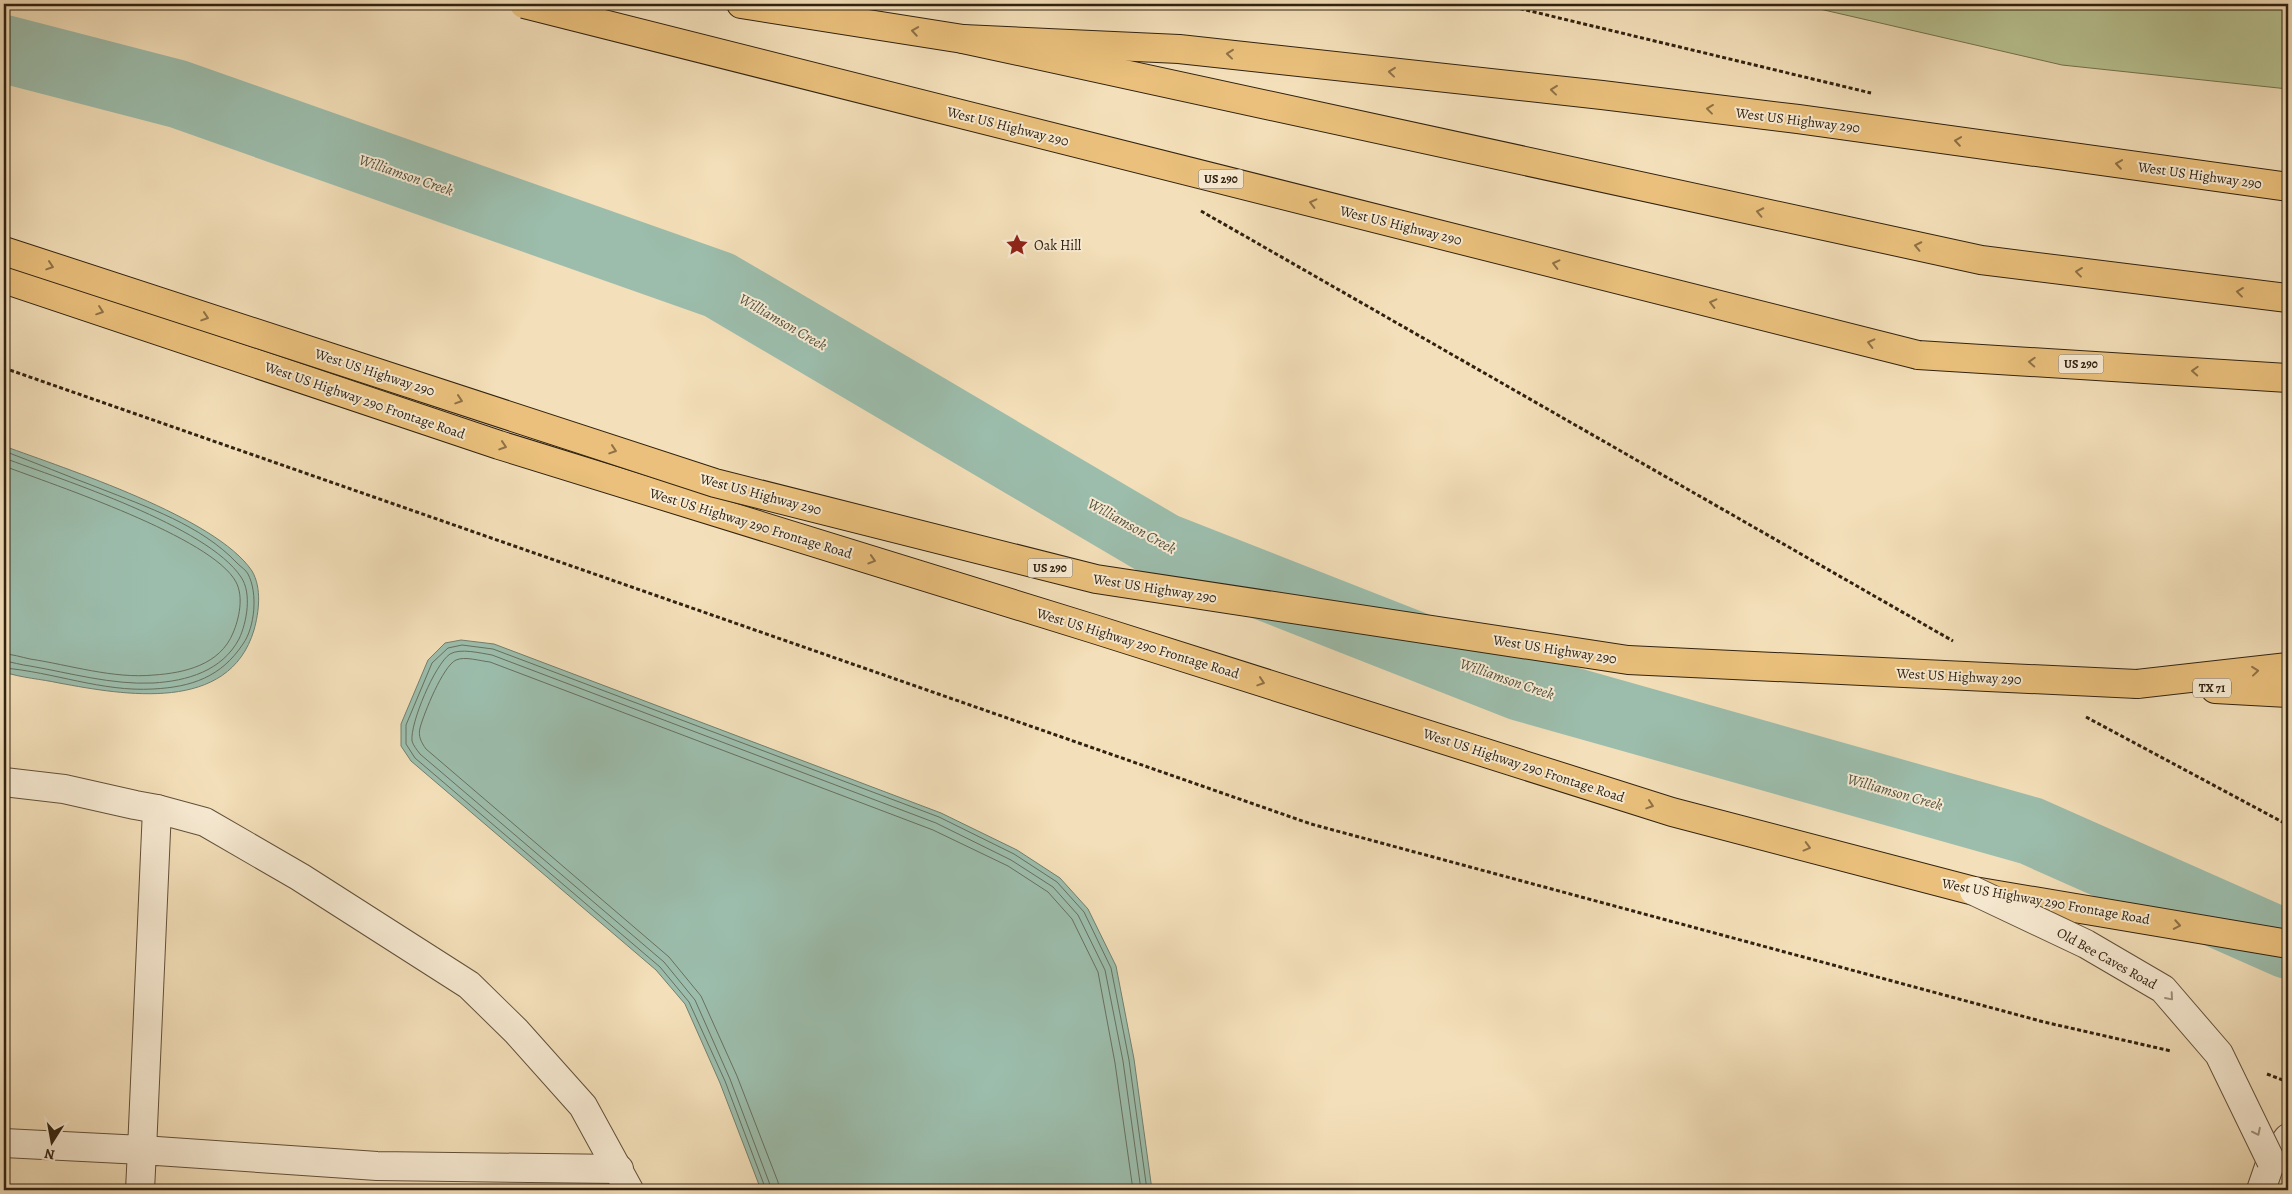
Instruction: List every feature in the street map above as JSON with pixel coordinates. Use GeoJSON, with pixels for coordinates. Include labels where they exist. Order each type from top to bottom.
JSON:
{"type":"FeatureCollection","features":[{"type":"Feature","properties":{"kind":"main road","name":"West US Highway 290"},"geometry":{"type":"LineString","coordinates":[[524,4],[1918,355],[2288,378]]}},
{"type":"Feature","properties":{"kind":"main road","name":"West US Highway 290"},"geometry":{"type":"LineString","coordinates":[[741,4],[963,39],[1179,49],[1592,94],[1798,119],[2288,187]]}},
{"type":"Feature","properties":{"kind":"main road"},"geometry":{"type":"LineString","coordinates":[[963,39],[1981,260],[2288,298]]}},
{"type":"Feature","properties":{"kind":"main road","name":"West US Highway 290"},"geometry":{"type":"LineString","coordinates":[[4,251],[715,483],[1096,579],[1628,660],[2137,684],[2288,667]]}},
{"type":"Feature","properties":{"kind":"main road","name":"West US Highway 290 Frontage Road"},"geometry":{"type":"LineString","coordinates":[[4,280],[499,445],[1672,812],[1974,891],[2288,944]]}},
{"type":"Feature","properties":{"kind":"main road"},"geometry":{"type":"LineString","coordinates":[[2243,374],[2288,371]]}},
{"type":"Feature","properties":{"kind":"main road","name":"TX 71"},"geometry":{"type":"LineString","coordinates":[[2137,684],[2288,693]]}},
{"type":"Feature","properties":{"kind":"street"},"geometry":{"type":"LineString","coordinates":[[4,782],[64,789],[135,806],[157,808],[204,822],[300,877],[468,985],[516,1031],[583,1106],[624,1180]]}},
{"type":"Feature","properties":{"kind":"street"},"geometry":{"type":"LineString","coordinates":[[140,1190],[157,808]]}},
{"type":"Feature","properties":{"kind":"street","name":"Old Bee Caves Road"},"geometry":{"type":"LineString","coordinates":[[1974,891],[2086,944],[2164,989],[2219,1054],[2271,1161]]}},
{"type":"Feature","properties":{"kind":"street"},"geometry":{"type":"LineString","coordinates":[[2262,1190],[2271,1161],[2288,1138]]}},
{"type":"Feature","properties":{"kind":"street"},"geometry":{"type":"LineString","coordinates":[[4,1143],[624,1180]]}},
{"type":"Feature","properties":{"kind":"path"},"geometry":{"type":"LineString","coordinates":[[1501,4],[1879,95]]}},
{"type":"Feature","properties":{"kind":"path"},"geometry":{"type":"LineString","coordinates":[[1198,210],[1961,645]]}},
{"type":"Feature","properties":{"kind":"path"},"geometry":{"type":"LineString","coordinates":[[4,368],[1311,824],[2044,1022],[2176,1052]]}},
{"type":"Feature","properties":{"kind":"path"},"geometry":{"type":"LineString","coordinates":[[2082,714],[2288,825]]}},
{"type":"Feature","properties":{"kind":"path"},"geometry":{"type":"LineString","coordinates":[[2261,1072],[2288,1082]]}},
{"type":"Feature","properties":{"kind":"green space"},"geometry":{"type":"Polygon","coordinates":[[[1798,4],[2288,4],[2288,89],[2062,65],[1798,4]]]}},
{"type":"Feature","properties":{"kind":"water"},"geometry":{"type":"Polygon","coordinates":[[[4,446],[138,497],[207,532],[234,551],[252,571],[258,592],[258,608],[254,630],[241,657],[222,675],[198,687],[172,692],[143,694],[85,688],[4,672],[4,446]]]}},
{"type":"Feature","properties":{"kind":"water"},"geometry":{"type":"Polygon","coordinates":[[[461,640],[494,644],[941,813],[1017,850],[1060,878],[1088,909],[1116,966],[1134,1059],[1152,1190],[761,1190],[720,1083],[685,1004],[656,970],[411,761],[401,746],[401,724],[428,660],[445,643],[461,640]]]}},
{"type":"Feature","properties":{"kind":"waterway","name":"Williamson Creek"},"geometry":{"type":"LineString","coordinates":[[4,49],[178,94],[719,285],[1164,547],[1521,687],[2031,831],[2288,945]]}},
{"type":"Feature","properties":{"kind":"place","name":"Oak Hill"},"geometry":{"type":"Point","coordinates":[1017,245]}}]}
